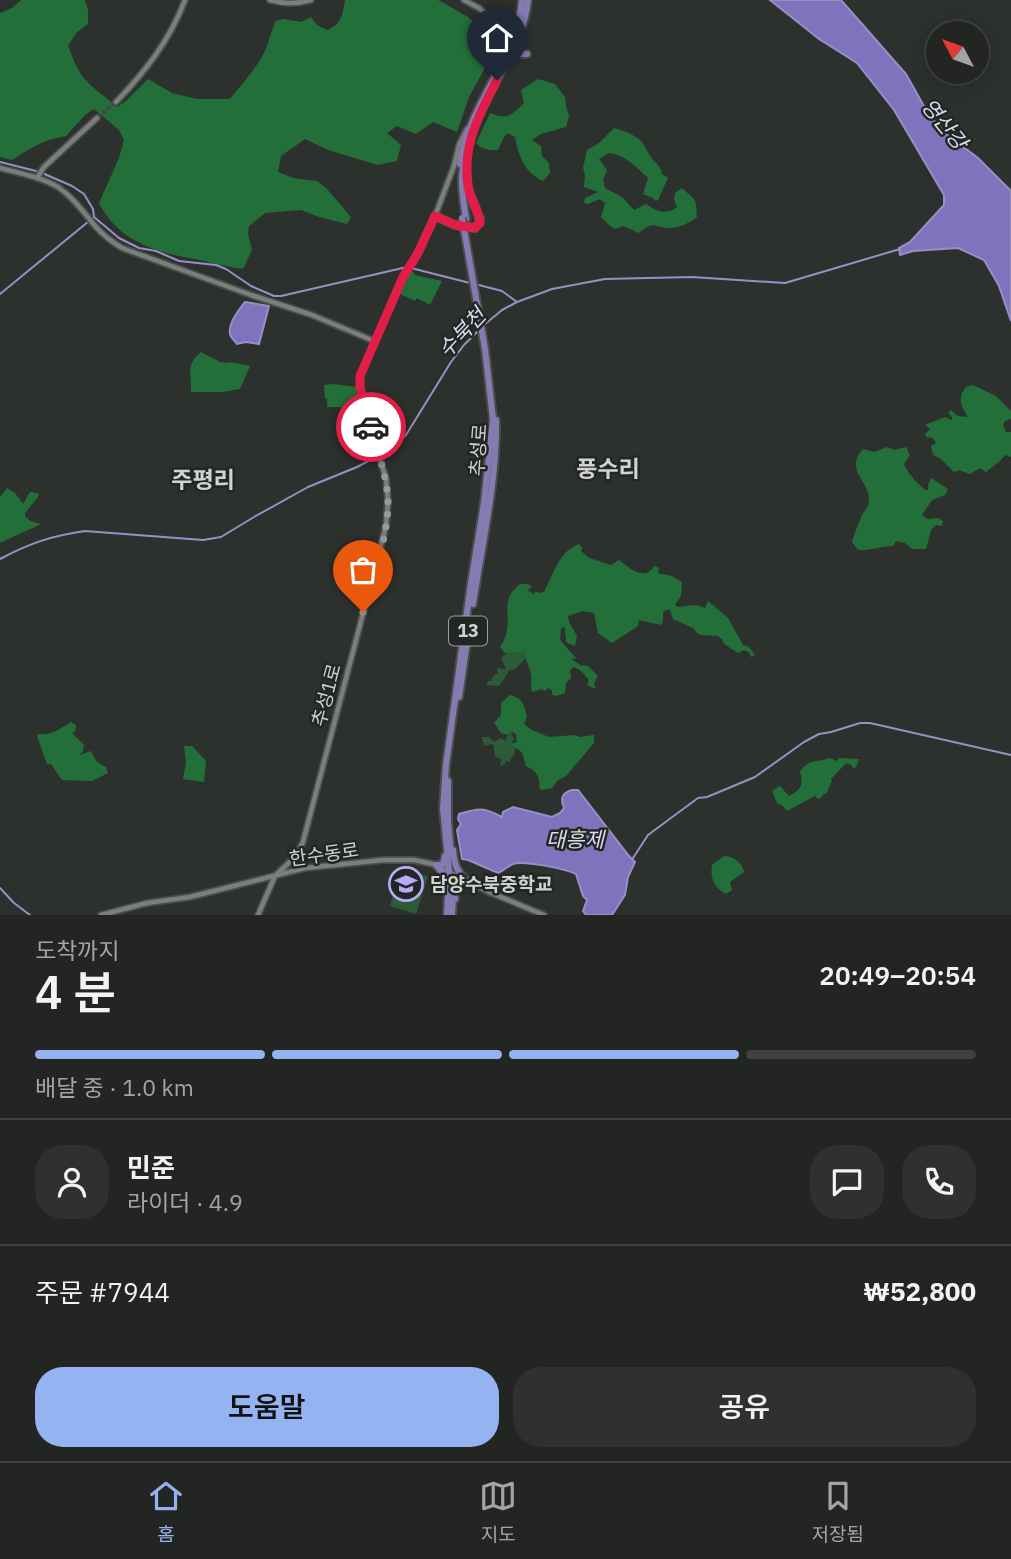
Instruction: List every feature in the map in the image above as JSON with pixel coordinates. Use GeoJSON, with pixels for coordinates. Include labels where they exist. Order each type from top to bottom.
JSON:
{"type":"FeatureCollection","features":[{"type":"Feature","properties":{"kind":"main road","name":"추성로"},"geometry":{"type":"LineString","coordinates":[[464,219],[462,179],[466,154],[477,120],[513,40],[522,0]]}},
{"type":"Feature","properties":{"kind":"main road","name":"추성로"},"geometry":{"type":"LineString","coordinates":[[451,915],[449,779],[454,729],[495,458],[496,411],[460,200],[460,166],[472,119],[521,33],[527,0]]}},
{"type":"Feature","properties":{"kind":"main road"},"geometry":{"type":"LineString","coordinates":[[502,29],[511,27],[519,17]]}},
{"type":"Feature","properties":{"kind":"main road"},"geometry":{"type":"LineString","coordinates":[[491,19],[502,41],[503,65]]}},
{"type":"Feature","properties":{"kind":"main road"},"geometry":{"type":"LineString","coordinates":[[503,65],[516,54],[526,52],[521,43],[521,33]]}},
{"type":"Feature","properties":{"kind":"main road"},"geometry":{"type":"LineString","coordinates":[[435,216],[462,227],[475,228],[480,223],[468,190],[466,154]]}},
{"type":"Feature","properties":{"kind":"main road","name":"추성로"},"geometry":{"type":"LineString","coordinates":[[451,915],[451,872],[443,807],[446,765],[491,445],[493,419],[487,349]]}},
{"type":"Feature","properties":{"kind":"main road"},"geometry":{"type":"LineString","coordinates":[[436,865],[441,865],[445,860],[443,807]]}},
{"type":"Feature","properties":{"kind":"main road"},"geometry":{"type":"LineString","coordinates":[[448,818],[455,865],[457,871],[468,881]]}},
{"type":"Feature","properties":{"kind":"main road"},"geometry":{"type":"LineString","coordinates":[[436,865],[445,876],[449,888]]}},
{"type":"Feature","properties":{"kind":"main road"},"geometry":{"type":"LineString","coordinates":[[451,915],[456,886],[460,881],[468,881]]}},
{"type":"Feature","properties":{"kind":"street"},"geometry":{"type":"LineString","coordinates":[[116,102],[145,70],[161,47],[185,0]]}},
{"type":"Feature","properties":{"kind":"street"},"geometry":{"type":"LineString","coordinates":[[270,0],[287,4],[311,0]]}},
{"type":"Feature","properties":{"kind":"street"},"geometry":{"type":"LineString","coordinates":[[464,0],[479,8],[513,40]]}},
{"type":"Feature","properties":{"kind":"street"},"geometry":{"type":"LineString","coordinates":[[37,177],[44,167],[97,118]]}},
{"type":"Feature","properties":{"kind":"street","name":"추성1로"},"geometry":{"type":"LineString","coordinates":[[258,915],[275,876],[296,856],[304,839],[386,526],[388,501],[383,468],[362,398],[362,369],[407,269],[418,253],[435,216],[459,145],[472,119]]}},
{"type":"Feature","properties":{"kind":"street"},"geometry":{"type":"LineString","coordinates":[[0,168],[37,177],[60,188],[78,204],[108,239],[134,253],[312,316],[374,341]]}},
{"type":"Feature","properties":{"kind":"street"},"geometry":{"type":"LineString","coordinates":[[296,856],[296,864],[300,869]]}},
{"type":"Feature","properties":{"kind":"street","name":"한수동로"},"geometry":{"type":"LineString","coordinates":[[101,915],[147,903],[190,897],[300,869],[383,860],[414,860],[436,865],[489,892],[544,915]]}},
{"type":"Feature","properties":{"kind":"green space"},"geometry":{"type":"Polygon","coordinates":[[[21,0],[85,0],[88,24],[76,33],[68,46],[83,77],[117,107],[148,79],[172,93],[197,99],[230,99],[266,49],[276,21],[284,19],[301,22],[311,17],[317,25],[327,30],[340,18],[345,0],[438,0],[468,17],[481,28],[490,59],[469,97],[457,132],[433,122],[416,134],[397,126],[387,133],[401,145],[397,161],[378,165],[328,150],[305,139],[281,156],[278,172],[293,178],[317,181],[351,217],[347,224],[301,210],[265,213],[249,226],[252,250],[243,269],[155,249],[117,228],[99,203],[124,140],[119,130],[94,109],[66,136],[51,139],[12,160],[0,157],[0,13],[21,0]]]}},
{"type":"Feature","properties":{"kind":"green space"},"geometry":{"type":"Polygon","coordinates":[[[538,79],[555,84],[565,97],[569,116],[566,127],[541,134],[532,140],[541,146],[542,156],[549,163],[550,173],[543,181],[523,163],[515,137],[507,133],[498,150],[489,150],[476,143],[490,113],[505,116],[512,113],[524,103],[521,90],[538,79]]]}},
{"type":"Feature","properties":{"kind":"green space"},"geometry":{"type":"Polygon","coordinates":[[[614,128],[638,139],[662,174],[668,178],[656,201],[643,194],[648,178],[626,159],[609,153],[599,159],[607,170],[603,180],[605,188],[622,197],[634,210],[646,204],[665,212],[677,207],[675,193],[682,188],[694,200],[697,217],[678,227],[651,225],[639,233],[623,226],[615,229],[610,226],[601,217],[605,203],[600,199],[584,203],[585,198],[598,192],[584,187],[583,168],[587,150],[599,143],[614,128]]]}},
{"type":"Feature","properties":{"kind":"green space"},"geometry":{"type":"Polygon","coordinates":[[[409,271],[442,281],[430,305],[400,294],[409,271]]]}},
{"type":"Feature","properties":{"kind":"green space"},"geometry":{"type":"Polygon","coordinates":[[[201,352],[220,362],[250,366],[240,389],[191,392],[191,366],[201,352]]]}},
{"type":"Feature","properties":{"kind":"green space"},"geometry":{"type":"Polygon","coordinates":[[[324,385],[356,387],[359,397],[347,401],[347,405],[343,407],[327,407],[324,385]]]}},
{"type":"Feature","properties":{"kind":"green space"},"geometry":{"type":"Polygon","coordinates":[[[973,385],[996,396],[1011,411],[1011,419],[1003,425],[1006,432],[1011,432],[1011,457],[1005,455],[986,472],[980,468],[970,474],[959,470],[954,472],[933,455],[931,446],[936,443],[933,438],[926,437],[925,434],[930,429],[925,425],[945,417],[952,420],[948,413],[951,410],[958,416],[968,417],[961,398],[966,387],[973,385]]]}},
{"type":"Feature","properties":{"kind":"green space"},"geometry":{"type":"Polygon","coordinates":[[[887,447],[894,450],[906,447],[910,455],[904,464],[925,490],[928,490],[931,478],[948,489],[945,495],[932,500],[922,515],[927,519],[938,518],[943,521],[942,526],[936,525],[931,530],[926,549],[912,549],[905,543],[896,541],[893,546],[858,550],[852,542],[869,498],[857,471],[857,457],[863,449],[874,452],[887,447]]]}},
{"type":"Feature","properties":{"kind":"green space"},"geometry":{"type":"Polygon","coordinates":[[[7,488],[15,493],[23,504],[30,492],[39,494],[25,516],[30,521],[41,524],[0,543],[0,497],[7,488]]]}},
{"type":"Feature","properties":{"kind":"green space"},"geometry":{"type":"Polygon","coordinates":[[[579,544],[581,551],[589,558],[611,565],[619,560],[632,570],[642,573],[650,571],[654,566],[659,568],[658,573],[672,576],[682,582],[681,596],[675,605],[705,608],[708,601],[728,618],[743,645],[749,647],[755,655],[751,657],[749,652],[744,650],[738,653],[717,636],[697,633],[693,628],[673,619],[670,610],[663,612],[661,625],[639,620],[638,626],[612,643],[598,633],[594,613],[582,611],[568,616],[577,636],[575,646],[566,642],[563,627],[560,640],[576,658],[571,659],[582,666],[588,666],[598,676],[594,683],[596,689],[587,685],[589,680],[574,667],[570,670],[571,678],[566,683],[565,693],[552,695],[549,688],[532,692],[524,652],[505,653],[500,647],[507,631],[508,600],[520,584],[528,584],[532,587],[527,590],[534,594],[536,591],[544,592],[566,552],[579,544]]]}},
{"type":"Feature","properties":{"kind":"green space"},"geometry":{"type":"Polygon","coordinates":[[[508,652],[524,652],[525,659],[515,669],[508,671],[499,686],[487,685],[498,673],[497,668],[506,669],[501,658],[508,652]]]}},
{"type":"Feature","properties":{"kind":"green space"},"geometry":{"type":"Polygon","coordinates":[[[510,695],[522,703],[527,717],[524,724],[532,730],[549,737],[594,735],[594,743],[552,788],[541,790],[537,774],[526,766],[521,752],[510,744],[517,742],[516,734],[501,733],[494,723],[501,715],[501,703],[510,695]]]}},
{"type":"Feature","properties":{"kind":"green space"},"geometry":{"type":"Polygon","coordinates":[[[71,722],[76,725],[72,733],[84,745],[80,755],[91,751],[108,773],[92,781],[62,780],[51,764],[47,764],[38,734],[51,733],[71,722]]]}},
{"type":"Feature","properties":{"kind":"green space"},"geometry":{"type":"Polygon","coordinates":[[[511,733],[514,739],[511,744],[515,747],[515,753],[509,762],[505,761],[501,766],[502,760],[495,756],[493,744],[484,746],[482,737],[489,737],[494,742],[500,738],[507,741],[506,737],[511,733]]]}},
{"type":"Feature","properties":{"kind":"green space"},"geometry":{"type":"Polygon","coordinates":[[[184,746],[192,746],[206,761],[204,782],[183,779],[186,763],[184,746]]]}},
{"type":"Feature","properties":{"kind":"green space"},"geometry":{"type":"Polygon","coordinates":[[[830,758],[837,761],[839,758],[859,759],[854,769],[846,763],[831,779],[826,794],[821,798],[815,796],[787,811],[777,803],[772,791],[780,786],[789,796],[793,794],[800,787],[800,772],[803,768],[810,763],[830,758]]]}},
{"type":"Feature","properties":{"kind":"green space"},"geometry":{"type":"Polygon","coordinates":[[[724,856],[737,861],[744,872],[730,882],[732,890],[726,894],[716,886],[712,874],[712,865],[724,856]]]}},
{"type":"Feature","properties":{"kind":"green space"},"geometry":{"type":"Polygon","coordinates":[[[401,868],[428,876],[416,914],[390,906],[401,868]]]}},
{"type":"Feature","properties":{"kind":"water","name":"영산강"},"geometry":{"type":"Polygon","coordinates":[[[770,0],[841,0],[906,74],[929,115],[945,133],[978,158],[1011,191],[1011,321],[999,286],[984,260],[958,248],[913,251],[900,255],[899,248],[910,242],[944,205],[944,195],[894,110],[857,63],[819,39],[770,0]]]}},
{"type":"Feature","properties":{"kind":"water"},"geometry":{"type":"Polygon","coordinates":[[[245,302],[269,306],[259,344],[237,344],[230,335],[232,321],[245,302]]]}},
{"type":"Feature","properties":{"kind":"water","name":"대흥제"},"geometry":{"type":"Polygon","coordinates":[[[572,790],[578,790],[635,862],[628,877],[625,895],[612,915],[586,915],[583,911],[587,900],[583,896],[576,874],[571,872],[518,863],[498,873],[462,859],[457,830],[461,824],[459,814],[481,810],[502,817],[503,812],[513,807],[552,817],[564,808],[563,796],[572,790]]]}},
{"type":"Feature","properties":{"kind":"waterway"},"geometry":{"type":"LineString","coordinates":[[0,162],[40,172],[72,186],[84,194],[93,209],[94,217],[119,238],[139,248],[156,251],[179,261],[216,265],[274,296],[407,267],[470,283]]}},
{"type":"Feature","properties":{"kind":"waterway"},"geometry":{"type":"LineString","coordinates":[[0,294],[94,217]]}},
{"type":"Feature","properties":{"kind":"waterway","name":"수북천"},"geometry":{"type":"LineString","coordinates":[[484,325],[517,302],[552,289],[605,279],[692,277],[785,283],[900,249]]}},
{"type":"Feature","properties":{"kind":"waterway"},"geometry":{"type":"LineString","coordinates":[[475,284],[502,291],[517,302]]}},
{"type":"Feature","properties":{"kind":"waterway","name":"수북천"},"geometry":{"type":"LineString","coordinates":[[0,559],[41,541],[85,531],[203,540],[221,537],[308,487],[357,467],[391,449],[406,435],[451,362],[480,329]]}},
{"type":"Feature","properties":{"kind":"waterway"},"geometry":{"type":"LineString","coordinates":[[633,858],[648,835],[698,798],[707,797],[755,777],[819,734],[860,723],[870,723],[1011,755]]}},
{"type":"Feature","properties":{"kind":"waterway"},"geometry":{"type":"LineString","coordinates":[[0,888],[30,915]]}},
{"type":"Feature","properties":{"kind":"tunnel"},"geometry":{"type":"LineString","coordinates":[[97,118],[116,102]]}},
{"type":"Feature","properties":{"kind":"way so far"},"geometry":{"type":"LineString","coordinates":[[363,612],[386,526],[388,505],[383,468],[371,427]]}},
{"type":"Feature","properties":{"kind":"place","name":"담양수북중학교"},"geometry":{"type":"Point","coordinates":[406,884]}},
{"type":"Feature","properties":{"kind":"district","name":"풍수리"},"geometry":{"type":"Point","coordinates":[608,469]}},
{"type":"Feature","properties":{"kind":"district","name":"주평리"},"geometry":{"type":"Point","coordinates":[203,480]}},
{"type":"Feature","properties":{"kind":"route"},"geometry":{"type":"LineString","coordinates":[[371,427],[360,387],[360,376],[409,264],[418,253],[435,216],[462,227],[475,228],[480,223],[468,190],[466,154],[477,120],[497,80]]}}]}
